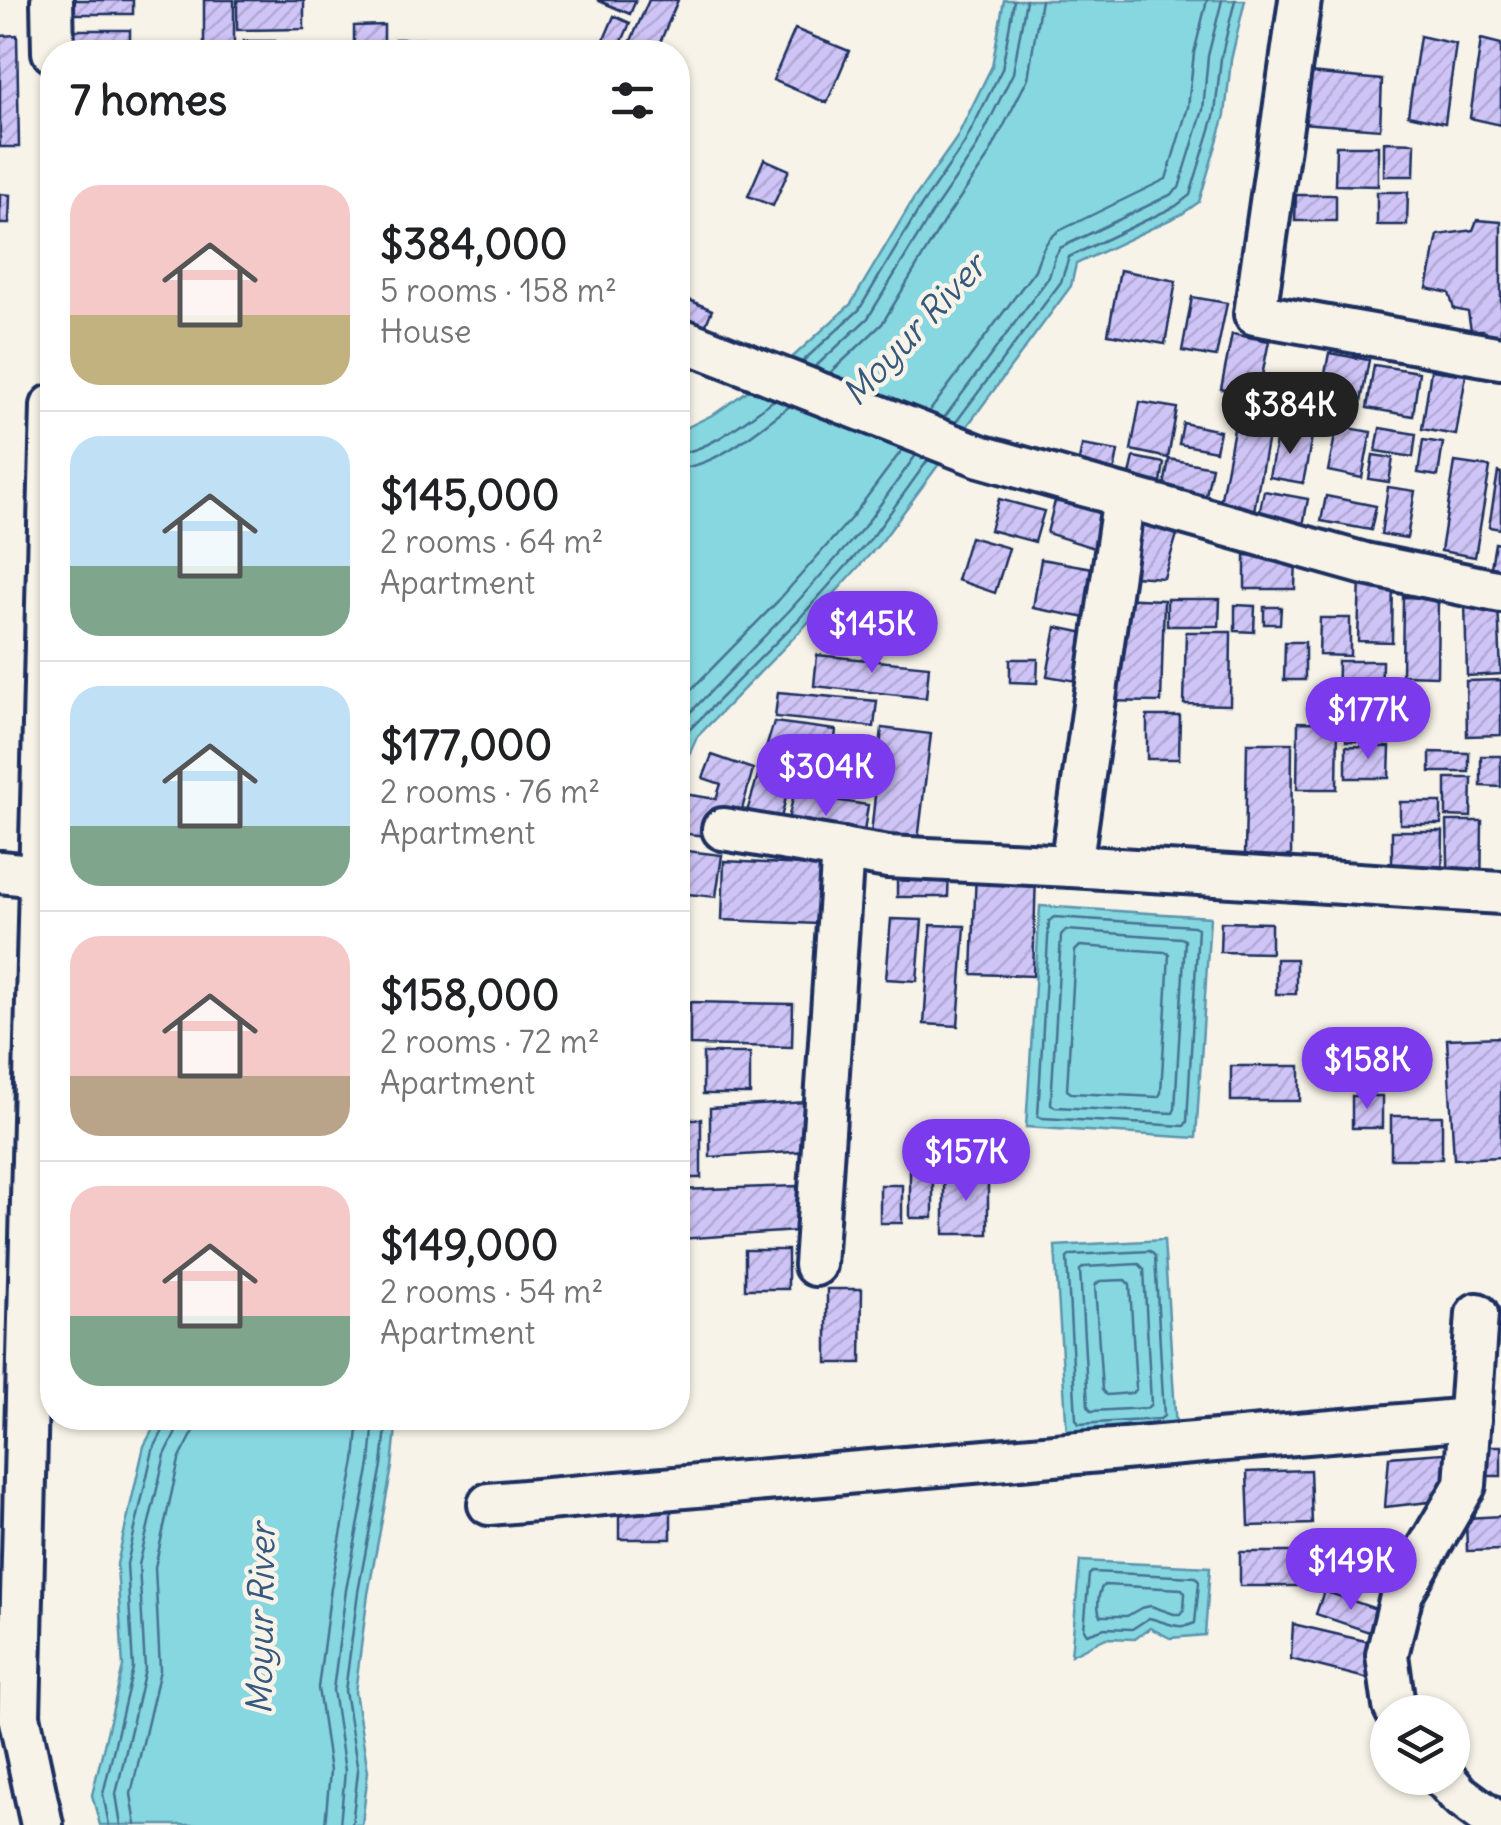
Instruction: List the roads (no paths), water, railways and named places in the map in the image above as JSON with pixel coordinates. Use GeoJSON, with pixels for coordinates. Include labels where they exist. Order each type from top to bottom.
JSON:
{"type":"FeatureCollection","features":[{"type":"Feature","properties":{"kind":"street"},"geometry":{"type":"LineString","coordinates":[[52,0],[53,40]]}},
{"type":"Feature","properties":{"kind":"street"},"geometry":{"type":"LineString","coordinates":[[1300,0],[1255,314],[1501,358]]}},
{"type":"Feature","properties":{"kind":"street"},"geometry":{"type":"LineString","coordinates":[[690,343],[980,456],[1365,564],[1501,592]]}},
{"type":"Feature","properties":{"kind":"street"},"geometry":{"type":"LineString","coordinates":[[1072,866],[1124,496]]}},
{"type":"Feature","properties":{"kind":"street"},"geometry":{"type":"LineString","coordinates":[[723,830],[888,857],[1501,893]]}},
{"type":"Feature","properties":{"kind":"street"},"geometry":{"type":"LineString","coordinates":[[814,1264],[842,849]]}},
{"type":"Feature","properties":{"kind":"street"},"geometry":{"type":"LineString","coordinates":[[0,872],[40,876],[16,1192],[12,1506],[18,1716],[42,1825]]}},
{"type":"Feature","properties":{"kind":"street"},"geometry":{"type":"LineString","coordinates":[[1392,1695],[1387,1656],[1402,1593],[1465,1485],[1476,1314]]}},
{"type":"Feature","properties":{"kind":"street"},"geometry":{"type":"LineString","coordinates":[[489,1504],[1470,1419]]}},
{"type":"Feature","properties":{"kind":"street"},"geometry":{"type":"LineString","coordinates":[[1459,1795],[1500,1825]]}},
{"type":"Feature","properties":{"kind":"water","name":"Moyur River"},"geometry":{"type":"Polygon","coordinates":[[[1004,0],[1245,0],[1231,60],[1225,115],[1199,202],[1182,214],[1076,264],[1071,286],[882,541],[697,737],[690,752],[690,426],[716,413],[784,365],[851,304],[913,200],[956,139],[992,66],[1004,0]]]}},
{"type":"Feature","properties":{"kind":"water"},"geometry":{"type":"Polygon","coordinates":[[[1040,906],[1210,917],[1196,1138],[1026,1127],[1040,906]]]}},
{"type":"Feature","properties":{"kind":"water"},"geometry":{"type":"Polygon","coordinates":[[[1164,1240],[1176,1428],[1067,1435],[1055,1246],[1164,1240]]]}},
{"type":"Feature","properties":{"kind":"water","name":"Moyur River"},"geometry":{"type":"Polygon","coordinates":[[[153,1430],[396,1430],[355,1692],[368,1771],[362,1825],[100,1825],[92,1795],[123,1667],[117,1564],[144,1446],[153,1430]]]}},
{"type":"Feature","properties":{"kind":"water"},"geometry":{"type":"Polygon","coordinates":[[[1080,1561],[1210,1567],[1205,1635],[1170,1638],[1150,1628],[1135,1639],[1106,1638],[1071,1655],[1080,1561]]]}}]}
